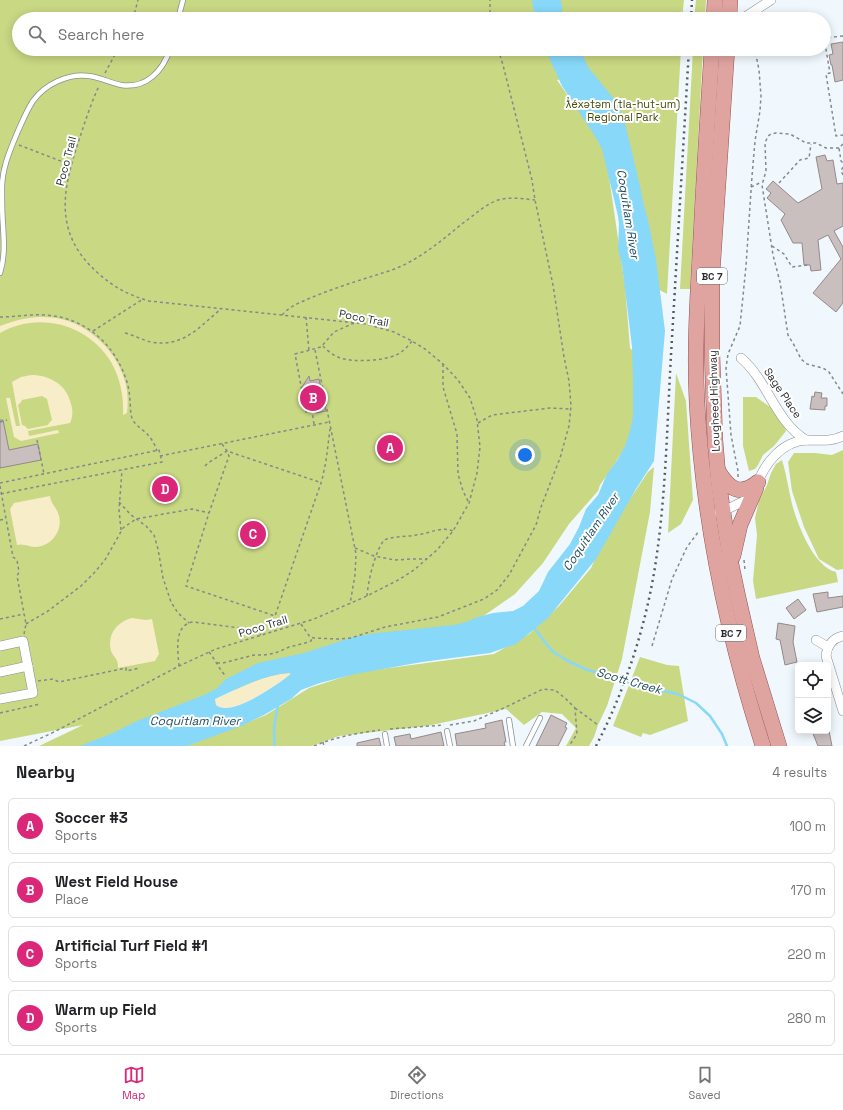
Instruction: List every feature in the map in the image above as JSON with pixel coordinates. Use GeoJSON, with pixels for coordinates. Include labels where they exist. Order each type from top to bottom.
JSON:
{"type":"FeatureCollection","features":[{"type":"Feature","properties":{"kind":"main road"},"geometry":{"type":"LineString","coordinates":[[714,12],[715,0]]}},
{"type":"Feature","properties":{"kind":"main road"},"geometry":{"type":"LineString","coordinates":[[729,12],[730,0]]}},
{"type":"Feature","properties":{"kind":"main road","name":"Lougheed Highway"},"geometry":{"type":"LineString","coordinates":[[712,56],[696,334],[699,433],[708,518],[718,575],[734,648],[763,746]]}},
{"type":"Feature","properties":{"kind":"main road","name":"Lougheed Highway"},"geometry":{"type":"LineString","coordinates":[[727,56],[712,275],[713,409],[717,471],[731,564],[738,597],[752,658],[779,746]]}},
{"type":"Feature","properties":{"kind":"main road"},"geometry":{"type":"LineString","coordinates":[[717,471],[726,483],[734,488],[742,490],[757,485]]}},
{"type":"Feature","properties":{"kind":"main road"},"geometry":{"type":"LineString","coordinates":[[731,564],[740,525],[757,485]]}},
{"type":"Feature","properties":{"kind":"street"},"geometry":{"type":"LineString","coordinates":[[753,12],[771,0]]}},
{"type":"Feature","properties":{"kind":"street","name":"Sage Place"},"geometry":{"type":"LineString","coordinates":[[741,358],[751,368],[762,383],[785,422],[798,435],[806,440]]}},
{"type":"Feature","properties":{"kind":"street"},"geometry":{"type":"LineString","coordinates":[[708,518],[746,500],[753,493],[766,467],[779,452],[791,444],[806,440],[832,440],[843,436]]}},
{"type":"Feature","properties":{"kind":"street"},"geometry":{"type":"LineString","coordinates":[[843,636],[835,639],[828,647],[826,652],[843,712]]}},
{"type":"Feature","properties":{"kind":"street"},"geometry":{"type":"LineString","coordinates":[[816,640],[828,647]]}},
{"type":"Feature","properties":{"kind":"street"},"geometry":{"type":"LineString","coordinates":[[0,646],[23,641],[33,693],[0,700]]}},
{"type":"Feature","properties":{"kind":"street"},"geometry":{"type":"LineString","coordinates":[[0,672],[28,666]]}},
{"type":"Feature","properties":{"kind":"lane"},"geometry":{"type":"LineString","coordinates":[[180,12],[183,0]]}},
{"type":"Feature","properties":{"kind":"lane"},"geometry":{"type":"LineString","coordinates":[[0,273],[4,244],[2,185],[6,164],[13,143],[34,99],[47,88],[60,80],[71,76],[88,76],[123,85],[138,84],[148,80],[156,74],[167,56]]}},
{"type":"Feature","properties":{"kind":"lane"},"geometry":{"type":"LineString","coordinates":[[526,746],[540,718]]}},
{"type":"Feature","properties":{"kind":"lane"},"geometry":{"type":"LineString","coordinates":[[509,720],[513,746]]}},
{"type":"Feature","properties":{"kind":"lane"},"geometry":{"type":"LineString","coordinates":[[447,731],[450,746]]}},
{"type":"Feature","properties":{"kind":"lane"},"geometry":{"type":"LineString","coordinates":[[384,734],[387,746]]}},
{"type":"Feature","properties":{"kind":"path"},"geometry":{"type":"LineString","coordinates":[[135,12],[138,0]]}},
{"type":"Feature","properties":{"kind":"path"},"geometry":{"type":"LineString","coordinates":[[490,0],[490,12]]}},
{"type":"Feature","properties":{"kind":"path"},"geometry":{"type":"LineString","coordinates":[[831,37],[843,36]]}},
{"type":"Feature","properties":{"kind":"path","name":"Poco Trail"},"geometry":{"type":"LineString","coordinates":[[24,746],[209,652],[227,645],[301,623],[350,604],[407,575],[441,546],[453,530],[469,503],[477,473],[480,447],[478,423],[470,398],[458,380],[443,364],[426,349],[412,340],[394,332],[354,322],[165,303],[143,299],[127,294],[104,278],[90,265],[72,240],[66,221],[66,188],[71,165],[91,106],[102,79],[114,56]]}},
{"type":"Feature","properties":{"kind":"path"},"geometry":{"type":"LineString","coordinates":[[301,623],[310,637],[338,640],[351,638],[385,627],[438,617],[484,600],[497,590],[509,575],[536,525],[541,507],[560,458],[569,426],[571,409],[569,381],[553,285],[532,180],[501,56]]}},
{"type":"Feature","properties":{"kind":"path"},"geometry":{"type":"LineString","coordinates":[[738,477],[731,435],[726,368],[728,354],[740,326],[746,266],[755,141],[761,96],[756,56]]}},
{"type":"Feature","properties":{"kind":"path"},"geometry":{"type":"LineString","coordinates":[[827,56],[830,73],[826,74],[836,136],[843,135]]}},
{"type":"Feature","properties":{"kind":"path"},"geometry":{"type":"LineString","coordinates":[[843,144],[839,148],[826,148],[816,143],[806,143],[790,134],[771,134],[768,136],[765,143],[766,171],[762,182],[788,335],[801,359],[807,364],[823,368],[829,372],[843,394]]}},
{"type":"Feature","properties":{"kind":"path"},"geometry":{"type":"LineString","coordinates":[[13,143],[71,165]]}},
{"type":"Feature","properties":{"kind":"path"},"geometry":{"type":"LineString","coordinates":[[779,183],[800,160],[809,158],[811,144]]}},
{"type":"Feature","properties":{"kind":"path"},"geometry":{"type":"LineString","coordinates":[[839,148],[840,157],[843,163]]}},
{"type":"Feature","properties":{"kind":"path"},"geometry":{"type":"LineString","coordinates":[[843,167],[841,171],[843,175]]}},
{"type":"Feature","properties":{"kind":"path"},"geometry":{"type":"LineString","coordinates":[[751,188],[762,182]]}},
{"type":"Feature","properties":{"kind":"path"},"geometry":{"type":"LineString","coordinates":[[282,315],[288,309],[300,302],[341,286],[393,269],[411,261],[444,239],[484,207],[496,201],[511,198],[535,200]]}},
{"type":"Feature","properties":{"kind":"path"},"geometry":{"type":"LineString","coordinates":[[772,246],[784,254],[792,267],[808,265]]}},
{"type":"Feature","properties":{"kind":"path"},"geometry":{"type":"LineString","coordinates":[[93,331],[143,299]]}},
{"type":"Feature","properties":{"kind":"path"},"geometry":{"type":"LineString","coordinates":[[125,333],[151,341],[174,342],[195,332],[221,309]]}},
{"type":"Feature","properties":{"kind":"path"},"geometry":{"type":"LineString","coordinates":[[0,317],[44,315],[57,316],[76,322],[93,331],[108,346],[119,362],[129,392],[132,418],[136,425],[148,435],[157,451],[159,450],[162,462],[0,494]]}},
{"type":"Feature","properties":{"kind":"path"},"geometry":{"type":"LineString","coordinates":[[306,317],[309,351]]}},
{"type":"Feature","properties":{"kind":"path"},"geometry":{"type":"LineString","coordinates":[[314,424],[312,411],[306,412],[295,354],[315,350],[323,346],[334,332],[349,326],[354,322]]}},
{"type":"Feature","properties":{"kind":"path"},"geometry":{"type":"LineString","coordinates":[[323,346],[331,353],[343,359],[371,360],[396,355],[401,352],[412,340]]}},
{"type":"Feature","properties":{"kind":"path"},"geometry":{"type":"LineString","coordinates":[[315,350],[355,548],[355,574],[350,604]]}},
{"type":"Feature","properties":{"kind":"path"},"geometry":{"type":"LineString","coordinates":[[443,364],[443,387],[457,434],[458,474],[463,491],[469,503]]}},
{"type":"Feature","properties":{"kind":"path"},"geometry":{"type":"LineString","coordinates":[[478,423],[492,415],[550,408],[571,409]]}},
{"type":"Feature","properties":{"kind":"path"},"geometry":{"type":"LineString","coordinates":[[0,422],[7,420]]}},
{"type":"Feature","properties":{"kind":"path"},"geometry":{"type":"LineString","coordinates":[[160,456],[329,422]]}},
{"type":"Feature","properties":{"kind":"path"},"geometry":{"type":"LineString","coordinates":[[222,444],[229,456],[186,586],[275,616],[320,482],[322,480],[330,429]]}},
{"type":"Feature","properties":{"kind":"path"},"geometry":{"type":"LineString","coordinates":[[37,440],[44,474]]}},
{"type":"Feature","properties":{"kind":"path"},"geometry":{"type":"LineString","coordinates":[[0,482],[157,451]]}},
{"type":"Feature","properties":{"kind":"path"},"geometry":{"type":"LineString","coordinates":[[227,451],[320,482]]}},
{"type":"Feature","properties":{"kind":"path"},"geometry":{"type":"LineString","coordinates":[[205,466],[227,451]]}},
{"type":"Feature","properties":{"kind":"path"},"geometry":{"type":"LineString","coordinates":[[121,530],[119,510],[122,470]]}},
{"type":"Feature","properties":{"kind":"path"},"geometry":{"type":"LineString","coordinates":[[0,486],[0,494],[13,557],[17,560],[19,572],[17,576],[26,624],[48,611],[78,589],[102,563],[121,530],[136,518],[192,509],[209,513]]}},
{"type":"Feature","properties":{"kind":"path"},"geometry":{"type":"LineString","coordinates":[[120,502],[127,511],[150,530],[155,538],[163,578],[171,602],[178,613],[189,623]]}},
{"type":"Feature","properties":{"kind":"path"},"geometry":{"type":"LineString","coordinates":[[652,646],[672,580],[687,547],[708,518]]}},
{"type":"Feature","properties":{"kind":"path"},"geometry":{"type":"LineString","coordinates":[[0,520],[6,519]]}},
{"type":"Feature","properties":{"kind":"path"},"geometry":{"type":"LineString","coordinates":[[367,596],[368,583],[383,542],[388,539],[417,535],[443,529],[453,530]]}},
{"type":"Feature","properties":{"kind":"path"},"geometry":{"type":"LineString","coordinates":[[355,548],[377,556],[395,560],[427,559]]}},
{"type":"Feature","properties":{"kind":"path"},"geometry":{"type":"LineString","coordinates":[[0,619],[24,614]]}},
{"type":"Feature","properties":{"kind":"path"},"geometry":{"type":"LineString","coordinates":[[179,666],[179,636],[181,629],[189,623],[193,622],[248,629],[261,635]]}},
{"type":"Feature","properties":{"kind":"path"},"geometry":{"type":"LineString","coordinates":[[217,664],[275,653],[291,646],[311,641],[313,638]]}},
{"type":"Feature","properties":{"kind":"path"},"geometry":{"type":"LineString","coordinates":[[209,652],[226,676]]}},
{"type":"Feature","properties":{"kind":"path"},"geometry":{"type":"LineString","coordinates":[[31,683],[53,679],[60,682],[126,668],[126,671],[140,668]]}},
{"type":"Feature","properties":{"kind":"path"},"geometry":{"type":"LineString","coordinates":[[314,746],[353,734],[458,724],[474,721],[543,689],[555,690],[575,708],[598,724]]}},
{"type":"Feature","properties":{"kind":"path"},"geometry":{"type":"LineString","coordinates":[[0,712],[40,704]]}},
{"type":"Feature","properties":{"kind":"path"},"geometry":{"type":"LineString","coordinates":[[569,746],[577,734],[575,708]]}},
{"type":"Feature","properties":{"kind":"green space","name":"ƛ̓éxətəm (tla-hut-um) Regional Park"},"geometry":{"type":"Polygon","coordinates":[[[0,0],[684,0],[683,12],[12,12],[12,56],[681,56],[667,294],[654,287],[634,424],[626,446],[600,485],[598,491],[569,524],[543,563],[515,594],[482,617],[441,640],[200,698],[86,746],[39,746],[83,725],[0,741],[0,0]],[[584,74],[557,80],[577,109],[569,91],[584,74]],[[609,177],[625,286],[630,348],[643,362],[621,219],[609,177]]]}},
{"type":"Feature","properties":{"kind":"green space"},"geometry":{"type":"Polygon","coordinates":[[[696,0],[706,0],[705,12],[695,12],[696,0]]]}},
{"type":"Feature","properties":{"kind":"green space"},"geometry":{"type":"Polygon","coordinates":[[[693,56],[703,56],[690,289],[680,289],[693,56]]]}},
{"type":"Feature","properties":{"kind":"green space"},"geometry":{"type":"Polygon","coordinates":[[[676,373],[686,401],[693,500],[681,524],[668,533],[676,373]]]}},
{"type":"Feature","properties":{"kind":"green space"},"geometry":{"type":"Polygon","coordinates":[[[743,397],[756,397],[773,409],[786,431],[774,446],[763,455],[755,469],[749,471],[743,446],[743,397]]]}},
{"type":"Feature","properties":{"kind":"green space"},"geometry":{"type":"Polygon","coordinates":[[[843,450],[843,569],[837,570],[819,559],[804,527],[792,491],[788,462],[794,453],[832,455],[843,450]]]}},
{"type":"Feature","properties":{"kind":"green space"},"geometry":{"type":"Polygon","coordinates":[[[782,460],[794,511],[804,537],[809,547],[821,563],[828,569],[836,572],[838,582],[756,599],[753,581],[757,535],[755,518],[759,501],[771,473],[776,464],[782,460]]]}},
{"type":"Feature","properties":{"kind":"green space"},"geometry":{"type":"Polygon","coordinates":[[[654,467],[650,512],[622,659],[607,706],[589,746],[566,746],[576,728],[562,714],[542,712],[524,725],[506,709],[427,726],[339,736],[312,746],[186,746],[266,715],[309,688],[359,672],[494,654],[529,634],[559,606],[591,568],[606,535],[648,472],[654,467]]]}},
{"type":"Feature","properties":{"kind":"green space"},"geometry":{"type":"Polygon","coordinates":[[[640,657],[667,665],[679,666],[688,721],[650,735],[643,733],[641,737],[613,726],[640,657]]]}},
{"type":"Feature","properties":{"kind":"sand"},"geometry":{"type":"Polygon","coordinates":[[[38,317],[68,321],[80,326],[101,341],[117,362],[122,373],[127,392],[127,413],[123,415],[121,387],[111,362],[101,349],[89,338],[76,330],[46,322],[15,326],[0,333],[0,326],[19,320],[38,317]]]}},
{"type":"Feature","properties":{"kind":"sand"},"geometry":{"type":"Polygon","coordinates":[[[38,375],[45,377],[57,382],[66,391],[72,409],[70,423],[28,431],[29,436],[58,430],[59,433],[21,441],[14,437],[6,398],[10,398],[16,426],[20,426],[12,382],[21,377],[38,375]],[[42,396],[22,400],[18,405],[22,425],[28,429],[48,425],[52,420],[47,399],[42,396]]]}},
{"type":"Feature","properties":{"kind":"sand"},"geometry":{"type":"Polygon","coordinates":[[[50,496],[58,513],[60,522],[55,537],[51,541],[41,546],[36,547],[22,544],[17,545],[10,509],[14,503],[50,496]]]}},
{"type":"Feature","properties":{"kind":"sand"},"geometry":{"type":"Polygon","coordinates":[[[132,618],[146,620],[152,619],[159,654],[155,661],[118,668],[117,661],[111,651],[110,639],[114,630],[122,622],[132,618]]]}},
{"type":"Feature","properties":{"kind":"sand"},"geometry":{"type":"Polygon","coordinates":[[[291,674],[255,698],[233,707],[223,708],[216,705],[215,699],[242,686],[270,676],[291,674]]]}},
{"type":"Feature","properties":{"kind":"water"},"geometry":{"type":"Polygon","coordinates":[[[532,0],[561,0],[562,12],[534,12],[532,0]]]}},
{"type":"Feature","properties":{"kind":"water","name":"Coquitlam River"},"geometry":{"type":"Polygon","coordinates":[[[548,56],[583,56],[588,67],[614,99],[623,115],[656,259],[665,331],[654,461],[636,489],[596,559],[548,618],[516,644],[490,653],[422,662],[355,674],[320,683],[301,690],[291,699],[264,715],[241,726],[187,746],[80,746],[113,733],[137,721],[204,695],[216,689],[226,679],[258,663],[304,653],[353,637],[454,625],[493,613],[513,611],[523,606],[539,591],[548,572],[570,544],[586,509],[598,495],[607,474],[625,446],[633,416],[632,347],[622,265],[618,249],[618,216],[602,149],[562,86],[548,56]],[[291,674],[270,676],[251,683],[215,699],[216,705],[223,708],[243,704],[276,685],[291,674]]]}},
{"type":"Feature","properties":{"kind":"building"},"geometry":{"type":"Polygon","coordinates":[[[843,42],[843,80],[835,82],[829,56],[833,54],[831,44],[843,42]]]}},
{"type":"Feature","properties":{"kind":"building"},"geometry":{"type":"Polygon","coordinates":[[[825,155],[827,161],[833,160],[837,184],[843,183],[843,226],[834,231],[843,247],[843,303],[836,312],[813,293],[841,259],[828,235],[818,240],[821,270],[811,271],[810,265],[804,265],[802,243],[793,243],[781,220],[785,214],[767,198],[771,193],[766,189],[773,181],[798,203],[822,189],[816,157],[825,155]]]}},
{"type":"Feature","properties":{"kind":"building"},"geometry":{"type":"Polygon","coordinates":[[[309,376],[310,381],[319,379],[326,411],[316,413],[315,408],[306,410],[302,387],[309,376]]]}},
{"type":"Feature","properties":{"kind":"building"},"geometry":{"type":"Polygon","coordinates":[[[815,392],[822,393],[821,398],[827,398],[827,406],[825,406],[825,410],[810,409],[812,396],[814,397],[815,392]]]}},
{"type":"Feature","properties":{"kind":"building"},"geometry":{"type":"Polygon","coordinates":[[[0,420],[3,420],[9,450],[38,444],[41,460],[0,468],[0,420]]]}},
{"type":"Feature","properties":{"kind":"building"},"geometry":{"type":"Polygon","coordinates":[[[828,592],[828,598],[843,596],[843,607],[817,612],[813,594],[828,592]]]}},
{"type":"Feature","properties":{"kind":"building"},"geometry":{"type":"Polygon","coordinates":[[[798,599],[806,610],[794,619],[786,608],[798,599]]]}},
{"type":"Feature","properties":{"kind":"building"},"geometry":{"type":"Polygon","coordinates":[[[778,623],[795,626],[793,642],[797,662],[785,665],[780,640],[776,639],[778,623]]]}},
{"type":"Feature","properties":{"kind":"building"},"geometry":{"type":"Polygon","coordinates":[[[551,715],[567,723],[565,727],[567,728],[558,746],[536,746],[551,715]]]}},
{"type":"Feature","properties":{"kind":"building"},"geometry":{"type":"Polygon","coordinates":[[[502,720],[506,742],[504,742],[505,746],[457,746],[455,734],[486,728],[485,724],[502,720]]]}},
{"type":"Feature","properties":{"kind":"building"},"geometry":{"type":"Polygon","coordinates":[[[441,732],[444,746],[396,746],[394,737],[410,734],[411,739],[441,732]]]}},
{"type":"Feature","properties":{"kind":"building"},"geometry":{"type":"Polygon","coordinates":[[[813,734],[830,734],[832,746],[818,746],[813,734]]]}},
{"type":"Feature","properties":{"kind":"building"},"geometry":{"type":"Polygon","coordinates":[[[379,738],[381,746],[357,746],[357,743],[379,738]]]}},
{"type":"Feature","properties":{"kind":"waterway","name":"Scott Creek"},"geometry":{"type":"LineString","coordinates":[[534,628],[552,651],[585,669],[640,686],[678,694],[696,703],[710,716],[722,734],[727,746]]}},
{"type":"Feature","properties":{"kind":"waterway"},"geometry":{"type":"LineString","coordinates":[[274,746],[274,729],[278,705]]}},
{"type":"Feature","properties":{"kind":"railway"},"geometry":{"type":"LineString","coordinates":[[691,12],[692,0]]}},
{"type":"Feature","properties":{"kind":"railway"},"geometry":{"type":"LineString","coordinates":[[596,746],[616,703],[633,659],[646,613],[659,541],[666,461],[689,56]]}},
{"type":"Feature","properties":{"kind":"place","name":"West Field House"},"geometry":{"type":"Point","coordinates":[313,398]}},
{"type":"Feature","properties":{"kind":"place","name":"Soccer #3"},"geometry":{"type":"Point","coordinates":[390,448]}},
{"type":"Feature","properties":{"kind":"place","name":"Warm up Field"},"geometry":{"type":"Point","coordinates":[165,489]}},
{"type":"Feature","properties":{"kind":"place","name":"Artificial Turf Field #1"},"geometry":{"type":"Point","coordinates":[253,534]}}]}
